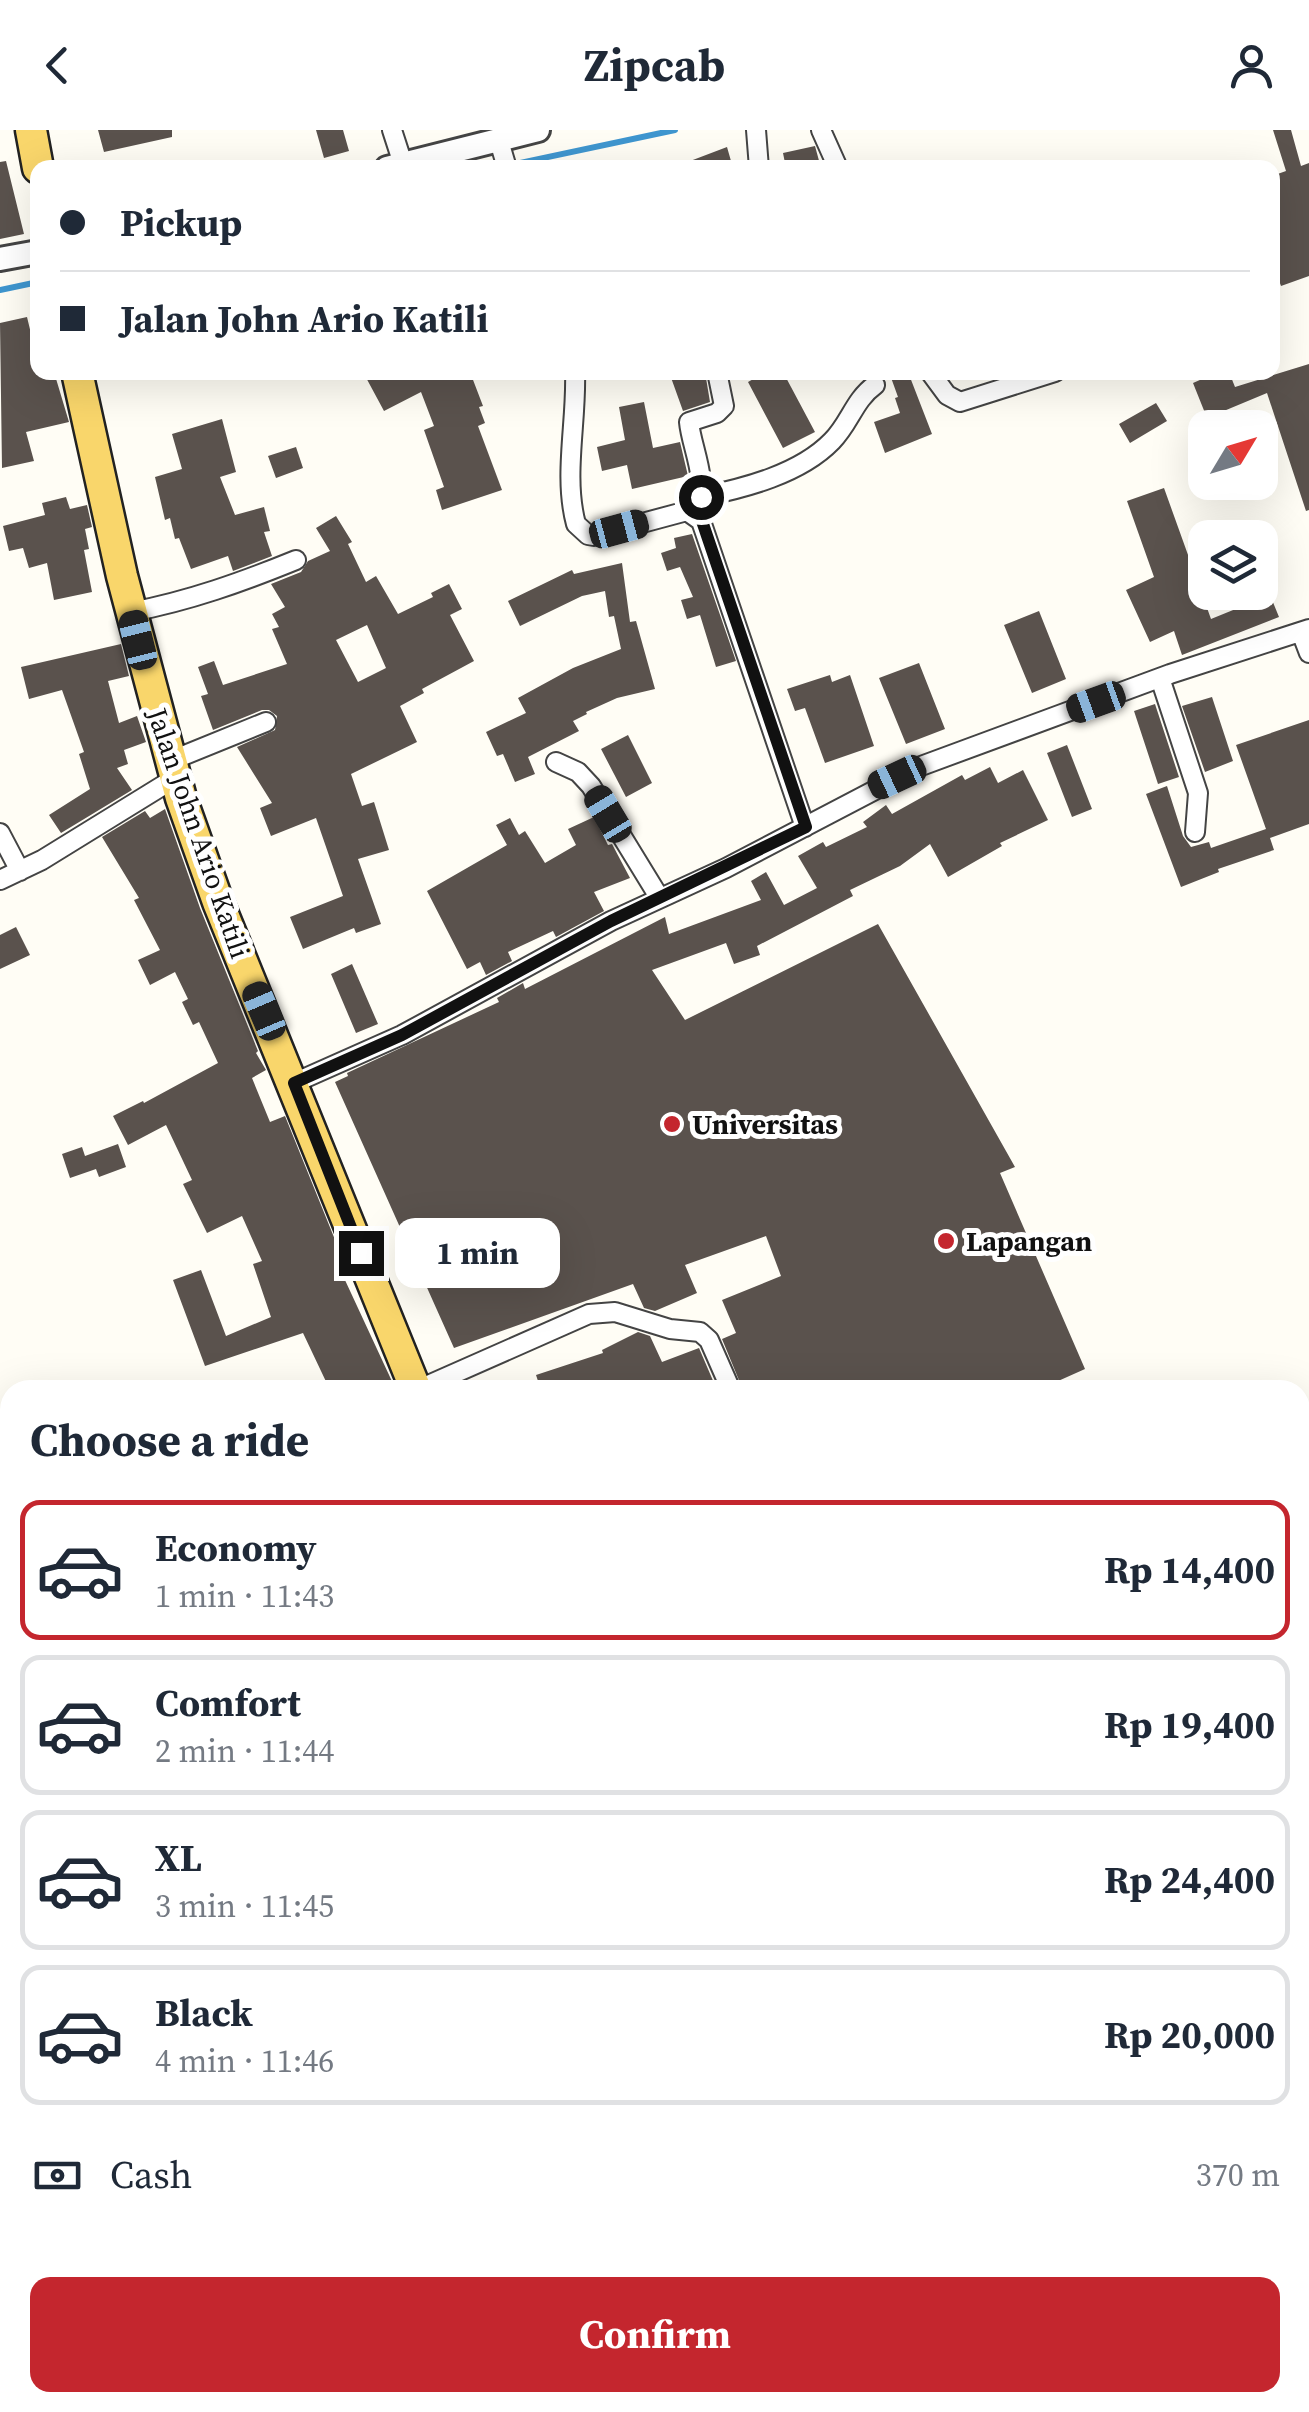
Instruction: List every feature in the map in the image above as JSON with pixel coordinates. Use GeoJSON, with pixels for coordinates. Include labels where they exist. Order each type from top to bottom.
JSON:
{"type":"FeatureCollection","features":[{"type":"Feature","properties":{"kind":"main road"},"geometry":{"type":"LineString","coordinates":[[31,130],[37,160]]}},
{"type":"Feature","properties":{"kind":"main road","name":"Jalan John Ario Katili"},"geometry":{"type":"LineString","coordinates":[[79,380],[131,612],[173,770],[218,902],[412,1380]]}},
{"type":"Feature","properties":{"kind":"street"},"geometry":{"type":"LineString","coordinates":[[392,130],[394,160]]}},
{"type":"Feature","properties":{"kind":"street"},"geometry":{"type":"LineString","coordinates":[[454,160],[503,155],[537,130]]}},
{"type":"Feature","properties":{"kind":"street"},"geometry":{"type":"LineString","coordinates":[[756,130],[758,160]]}},
{"type":"Feature","properties":{"kind":"street"},"geometry":{"type":"LineString","coordinates":[[821,130],[834,160]]}},
{"type":"Feature","properties":{"kind":"street"},"geometry":{"type":"LineString","coordinates":[[0,259],[30,253]]}},
{"type":"Feature","properties":{"kind":"street"},"geometry":{"type":"LineString","coordinates":[[575,380],[576,524],[582,532],[594,536],[687,511],[776,475],[831,442],[855,403],[875,385]]}},
{"type":"Feature","properties":{"kind":"street"},"geometry":{"type":"LineString","coordinates":[[719,380],[724,406],[718,412],[688,422],[697,505],[806,827]]}},
{"type":"Feature","properties":{"kind":"street"},"geometry":{"type":"LineString","coordinates":[[936,380],[947,395],[960,402],[1030,380]]}},
{"type":"Feature","properties":{"kind":"street"},"geometry":{"type":"LineString","coordinates":[[131,612],[234,586],[296,560]]}},
{"type":"Feature","properties":{"kind":"street"},"geometry":{"type":"LineString","coordinates":[[294,1083],[402,1035],[659,896],[806,827],[920,766],[1160,678],[1305,630],[1309,653]]}},
{"type":"Feature","properties":{"kind":"street"},"geometry":{"type":"LineString","coordinates":[[1160,678],[1198,794],[1195,832]]}},
{"type":"Feature","properties":{"kind":"street"},"geometry":{"type":"LineString","coordinates":[[0,880],[20,871],[173,770],[266,722]]}},
{"type":"Feature","properties":{"kind":"street"},"geometry":{"type":"LineString","coordinates":[[556,762],[578,772],[591,786],[659,896]]}},
{"type":"Feature","properties":{"kind":"street"},"geometry":{"type":"LineString","coordinates":[[0,833],[20,871]]}},
{"type":"Feature","properties":{"kind":"street"},"geometry":{"type":"LineString","coordinates":[[439,1380],[602,1312],[615,1312],[670,1329],[700,1332],[709,1340],[726,1380]]}},
{"type":"Feature","properties":{"kind":"building"},"geometry":{"type":"Polygon","coordinates":[[[98,130],[172,130],[172,137],[104,152],[98,130]]]}},
{"type":"Feature","properties":{"kind":"building"},"geometry":{"type":"Polygon","coordinates":[[[316,130],[343,130],[349,151],[324,158],[316,130]]]}},
{"type":"Feature","properties":{"kind":"building"},"geometry":{"type":"Polygon","coordinates":[[[1273,130],[1291,130],[1301,166],[1309,163],[1309,276],[1281,286],[1280,173],[1286,171],[1273,130]]]}},
{"type":"Feature","properties":{"kind":"building"},"geometry":{"type":"Polygon","coordinates":[[[815,146],[819,160],[784,160],[783,153],[815,146]]]}},
{"type":"Feature","properties":{"kind":"building"},"geometry":{"type":"Polygon","coordinates":[[[727,147],[731,160],[693,160],[727,147]]]}},
{"type":"Feature","properties":{"kind":"building"},"geometry":{"type":"Polygon","coordinates":[[[6,161],[24,234],[0,239],[0,162],[6,161]]]}},
{"type":"Feature","properties":{"kind":"building"},"geometry":{"type":"Polygon","coordinates":[[[27,317],[30,380],[56,380],[69,422],[26,432],[34,461],[2,468],[0,323],[27,317]]]}},
{"type":"Feature","properties":{"kind":"building"},"geometry":{"type":"Polygon","coordinates":[[[1309,364],[1306,511],[1278,426],[1278,410],[1273,410],[1267,393],[1226,410],[1204,410],[1193,383],[1232,380],[1235,387],[1258,380],[1280,380],[1280,373],[1309,364]]]}},
{"type":"Feature","properties":{"kind":"building"},"geometry":{"type":"Polygon","coordinates":[[[367,380],[473,380],[485,423],[478,426],[502,490],[442,510],[436,490],[444,487],[424,430],[434,426],[421,392],[384,411],[367,380]]]}},
{"type":"Feature","properties":{"kind":"building"},"geometry":{"type":"Polygon","coordinates":[[[672,380],[706,380],[710,402],[683,411],[672,380]]]}},
{"type":"Feature","properties":{"kind":"building"},"geometry":{"type":"Polygon","coordinates":[[[787,380],[815,432],[783,448],[748,382],[787,380]]]}},
{"type":"Feature","properties":{"kind":"building"},"geometry":{"type":"Polygon","coordinates":[[[892,380],[911,380],[932,434],[885,453],[874,422],[900,413],[895,398],[898,397],[892,380]]]}},
{"type":"Feature","properties":{"kind":"building"},"geometry":{"type":"Polygon","coordinates":[[[644,402],[653,448],[680,442],[688,476],[632,489],[627,465],[602,471],[597,447],[625,440],[619,407],[644,402]]]}},
{"type":"Feature","properties":{"kind":"building"},"geometry":{"type":"Polygon","coordinates":[[[1156,403],[1167,421],[1130,443],[1119,424],[1156,403]]]}},
{"type":"Feature","properties":{"kind":"building"},"geometry":{"type":"Polygon","coordinates":[[[222,419],[236,472],[220,477],[235,515],[264,507],[270,531],[264,532],[272,556],[233,571],[228,556],[191,569],[179,538],[175,539],[170,518],[165,520],[155,477],[182,469],[172,434],[222,419]]]}},
{"type":"Feature","properties":{"kind":"building"},"geometry":{"type":"Polygon","coordinates":[[[296,447],[303,468],[276,478],[268,456],[296,447]]]}},
{"type":"Feature","properties":{"kind":"building"},"geometry":{"type":"Polygon","coordinates":[[[1164,488],[1188,555],[1188,610],[1208,610],[1211,619],[1233,610],[1276,610],[1279,617],[1182,655],[1174,631],[1150,642],[1126,590],[1154,577],[1127,501],[1164,488]]]}},
{"type":"Feature","properties":{"kind":"building"},"geometry":{"type":"Polygon","coordinates":[[[66,497],[70,509],[87,505],[92,527],[85,529],[89,549],[84,550],[92,592],[54,600],[47,563],[29,568],[23,548],[9,551],[3,526],[45,515],[42,503],[66,497]]]}},
{"type":"Feature","properties":{"kind":"building"},"geometry":{"type":"Polygon","coordinates":[[[336,516],[352,542],[348,544],[366,582],[376,576],[398,614],[433,597],[431,593],[449,584],[462,609],[450,615],[474,661],[422,689],[424,693],[400,706],[417,742],[351,774],[362,806],[374,802],[389,850],[358,859],[381,924],[356,933],[354,928],[303,949],[290,917],[343,896],[316,818],[271,836],[260,808],[272,803],[237,747],[275,730],[277,716],[262,710],[213,730],[201,696],[208,694],[198,667],[214,661],[223,685],[287,664],[272,629],[279,627],[272,614],[285,607],[271,584],[301,572],[308,561],[330,551],[316,528],[336,516]],[[367,625],[336,640],[358,682],[386,668],[367,625]]]}},
{"type":"Feature","properties":{"kind":"building"},"geometry":{"type":"Polygon","coordinates":[[[692,534],[736,661],[716,667],[700,615],[687,619],[681,600],[693,597],[680,567],[667,571],[661,553],[676,548],[674,538],[692,534]]]}},
{"type":"Feature","properties":{"kind":"building"},"geometry":{"type":"Polygon","coordinates":[[[622,563],[630,622],[636,621],[655,689],[617,698],[586,712],[573,721],[579,731],[528,757],[535,774],[515,782],[503,754],[497,756],[486,732],[526,713],[518,698],[573,668],[621,649],[614,616],[609,617],[605,591],[582,596],[520,626],[508,601],[572,570],[574,574],[622,563]]]}},
{"type":"Feature","properties":{"kind":"building"},"geometry":{"type":"Polygon","coordinates":[[[1039,611],[1066,679],[1032,693],[1004,625],[1039,611]]]}},
{"type":"Feature","properties":{"kind":"building"},"geometry":{"type":"Polygon","coordinates":[[[121,644],[129,676],[108,681],[119,723],[137,716],[146,742],[124,750],[128,764],[117,768],[132,790],[61,833],[49,815],[90,789],[79,754],[84,752],[62,690],[29,699],[21,667],[121,644]]]}},
{"type":"Feature","properties":{"kind":"building"},"geometry":{"type":"Polygon","coordinates":[[[919,663],[945,729],[906,744],[879,678],[919,663]]]}},
{"type":"Feature","properties":{"kind":"building"},"geometry":{"type":"Polygon","coordinates":[[[830,675],[832,682],[850,675],[874,746],[825,763],[805,708],[795,711],[787,689],[830,675]]]}},
{"type":"Feature","properties":{"kind":"building"},"geometry":{"type":"Polygon","coordinates":[[[1212,697],[1233,761],[1205,772],[1182,706],[1212,697]]]}},
{"type":"Feature","properties":{"kind":"building"},"geometry":{"type":"Polygon","coordinates":[[[1155,704],[1179,777],[1158,784],[1134,711],[1155,704]]]}},
{"type":"Feature","properties":{"kind":"building"},"geometry":{"type":"Polygon","coordinates":[[[1309,720],[1309,824],[1270,838],[1274,850],[1218,869],[1219,872],[1181,887],[1146,794],[1167,786],[1183,836],[1191,847],[1209,842],[1211,848],[1266,829],[1236,745],[1309,720]]]}},
{"type":"Feature","properties":{"kind":"building"},"geometry":{"type":"Polygon","coordinates":[[[628,735],[652,783],[626,797],[601,749],[628,735]]]}},
{"type":"Feature","properties":{"kind":"building"},"geometry":{"type":"Polygon","coordinates":[[[1067,745],[1092,809],[1072,817],[1047,753],[1067,745]]]}},
{"type":"Feature","properties":{"kind":"building","name":"Universitas"},"geometry":{"type":"Polygon","coordinates":[[[990,767],[998,783],[1023,770],[1048,820],[1000,843],[1002,846],[948,877],[930,844],[900,866],[850,890],[853,896],[757,946],[760,955],[734,964],[726,943],[652,970],[685,1020],[878,924],[1015,1167],[1000,1173],[1085,1369],[1060,1380],[739,1380],[722,1339],[736,1333],[722,1300],[781,1276],[766,1236],[685,1265],[697,1293],[655,1311],[644,1308],[633,1284],[454,1348],[335,1082],[499,1002],[497,998],[523,983],[525,989],[665,917],[669,934],[761,900],[751,881],[766,872],[784,905],[817,888],[798,856],[823,842],[826,847],[867,827],[863,822],[886,805],[892,814],[962,775],[965,780],[990,767]]]}},
{"type":"Feature","properties":{"kind":"building"},"geometry":{"type":"Polygon","coordinates":[[[165,809],[256,1053],[266,1070],[252,1078],[270,1122],[285,1116],[344,1262],[338,1265],[391,1380],[325,1380],[303,1333],[205,1366],[173,1280],[201,1270],[226,1336],[271,1317],[253,1264],[262,1261],[242,1216],[207,1233],[183,1184],[192,1180],[166,1125],[128,1145],[113,1116],[218,1063],[199,1022],[193,1025],[182,1002],[188,999],[175,972],[150,985],[138,960],[160,950],[134,900],[139,898],[102,837],[145,811],[150,818],[165,809]]]}},
{"type":"Feature","properties":{"kind":"building"},"geometry":{"type":"Polygon","coordinates":[[[594,817],[630,878],[594,892],[604,911],[556,937],[553,931],[508,952],[512,961],[486,975],[480,962],[467,969],[427,891],[507,845],[496,825],[510,818],[519,835],[525,831],[545,863],[576,845],[568,829],[594,817]]]}},
{"type":"Feature","properties":{"kind":"building"},"geometry":{"type":"Polygon","coordinates":[[[16,927],[30,955],[0,969],[0,935],[16,927]]]}},
{"type":"Feature","properties":{"kind":"building"},"geometry":{"type":"Polygon","coordinates":[[[352,964],[378,1024],[356,1033],[331,974],[352,964]]]}},
{"type":"Feature","properties":{"kind":"building"},"geometry":{"type":"Polygon","coordinates":[[[118,1144],[126,1167],[99,1177],[96,1169],[70,1178],[62,1154],[82,1147],[85,1156],[118,1144]]]}},
{"type":"Feature","properties":{"kind":"building"},"geometry":{"type":"Polygon","coordinates":[[[638,1332],[650,1336],[662,1362],[699,1348],[713,1380],[538,1380],[536,1375],[603,1353],[602,1350],[638,1332]]]}},
{"type":"Feature","properties":{"kind":"waterway"},"geometry":{"type":"LineString","coordinates":[[534,160],[675,130]]}},
{"type":"Feature","properties":{"kind":"waterway"},"geometry":{"type":"LineString","coordinates":[[0,290],[30,284]]}},
{"type":"Feature","properties":{"kind":"place","name":"Universitas"},"geometry":{"type":"Point","coordinates":[672,1124]}},
{"type":"Feature","properties":{"kind":"place","name":"Lapangan"},"geometry":{"type":"Point","coordinates":[946,1241]}},
{"type":"Feature","properties":{"kind":"route"},"geometry":{"type":"LineString","coordinates":[[361,1253],[294,1083],[402,1035],[659,896],[726,868],[806,827],[702,521],[693,512],[701,497]]}}]}
